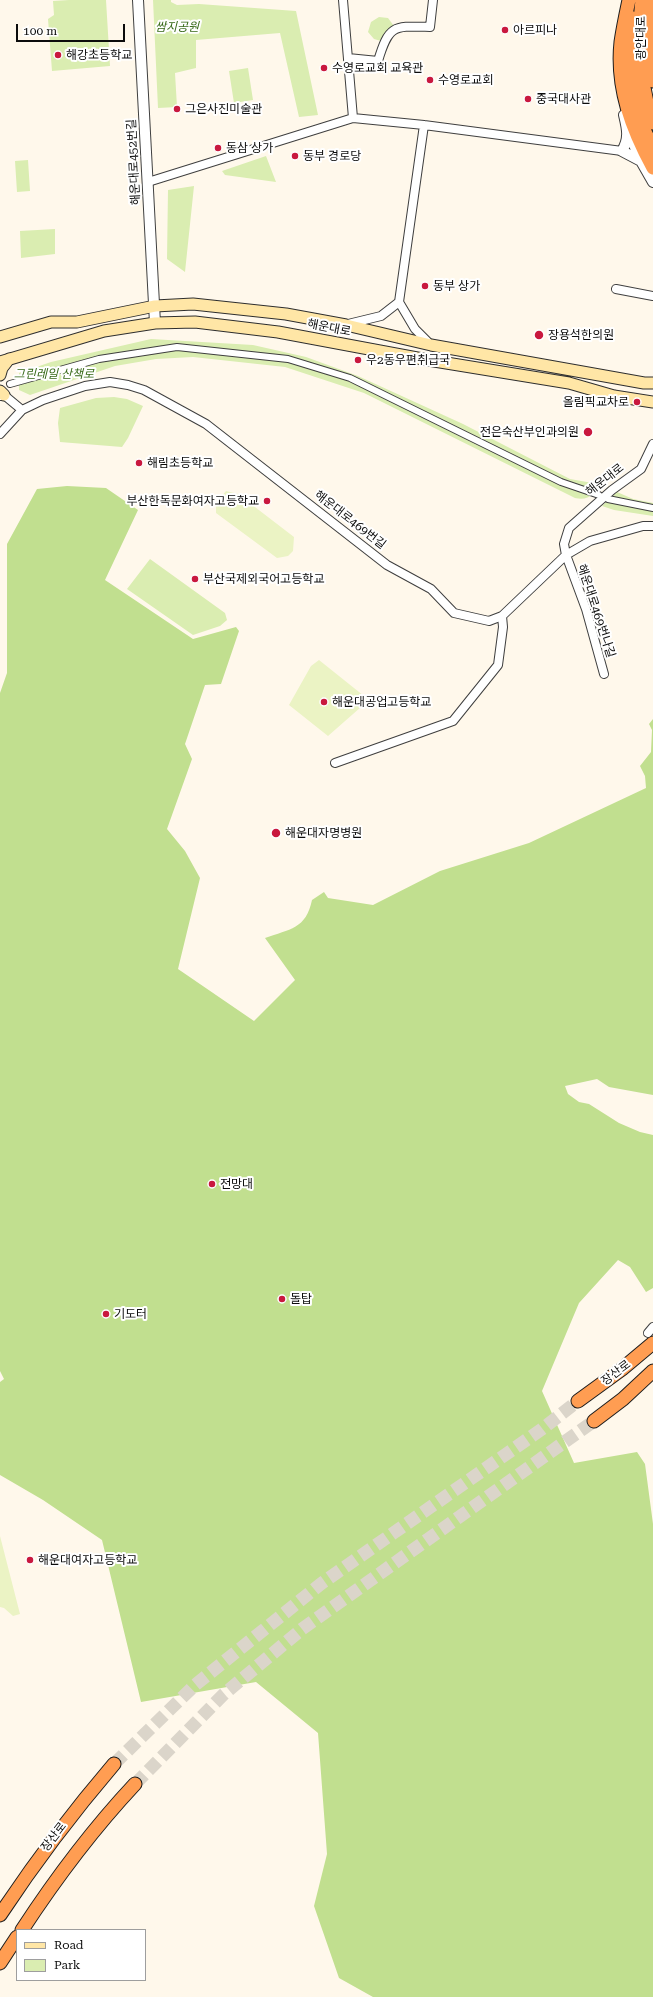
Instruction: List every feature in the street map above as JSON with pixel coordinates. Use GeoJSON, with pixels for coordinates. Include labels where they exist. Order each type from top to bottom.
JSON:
{"type":"FeatureCollection","features":[{"type":"Feature","properties":{"kind":"highway"},"geometry":{"type":"LineString","coordinates":[[629,0],[621,43],[621,70],[624,97],[633,127],[653,168]]}},
{"type":"Feature","properties":{"kind":"highway"},"geometry":{"type":"LineString","coordinates":[[636,0],[630,51],[633,83],[640,121],[653,148]]}},
{"type":"Feature","properties":{"kind":"highway","name":"광안대로"},"geometry":{"type":"LineString","coordinates":[[642,0],[640,57],[649,111],[653,122]]}},
{"type":"Feature","properties":{"kind":"highway","name":"광안대로"},"geometry":{"type":"LineString","coordinates":[[653,0],[651,34],[653,80]]}},
{"type":"Feature","properties":{"kind":"highway","name":"장산로"},"geometry":{"type":"LineString","coordinates":[[578,1401],[622,1369],[651,1334]]}},
{"type":"Feature","properties":{"kind":"highway","name":"장산로"},"geometry":{"type":"LineString","coordinates":[[594,1421],[623,1399],[653,1371]]}},
{"type":"Feature","properties":{"kind":"highway","name":"장산로"},"geometry":{"type":"LineString","coordinates":[[0,1914],[71,1815],[114,1764]]}},
{"type":"Feature","properties":{"kind":"highway"},"geometry":{"type":"LineString","coordinates":[[23,1929],[54,1881],[92,1832],[135,1784]]}},
{"type":"Feature","properties":{"kind":"highway"},"geometry":{"type":"LineString","coordinates":[[0,1963],[16,1939]]}},
{"type":"Feature","properties":{"kind":"main road"},"geometry":{"type":"LineString","coordinates":[[648,0],[645,57],[653,108]]}},
{"type":"Feature","properties":{"kind":"main road","name":"해운대로"},"geometry":{"type":"LineString","coordinates":[[0,337],[51,322],[77,322],[155,306],[193,304],[286,314],[346,325],[432,345],[644,383],[653,383]]}},
{"type":"Feature","properties":{"kind":"main road","name":"해운대로"},"geometry":{"type":"LineString","coordinates":[[5,361],[104,331],[155,323],[195,322],[278,332],[428,360],[569,383],[614,396],[653,402]]}},
{"type":"Feature","properties":{"kind":"main road"},"geometry":{"type":"LineString","coordinates":[[0,375],[5,361]]}},
{"type":"Feature","properties":{"kind":"street","name":"해운대로452번길"},"geometry":{"type":"LineString","coordinates":[[138,0],[155,323]]}},
{"type":"Feature","properties":{"kind":"street"},"geometry":{"type":"LineString","coordinates":[[343,0],[353,118]]}},
{"type":"Feature","properties":{"kind":"street"},"geometry":{"type":"LineString","coordinates":[[348,58],[378,61],[384,41],[394,29],[404,26],[430,27],[433,0]]}},
{"type":"Feature","properties":{"kind":"street"},"geometry":{"type":"LineString","coordinates":[[622,0],[615,66],[618,94],[628,132],[641,161],[653,182]]}},
{"type":"Feature","properties":{"kind":"street"},"geometry":{"type":"LineString","coordinates":[[148,182],[353,118],[424,125],[622,151],[641,161]]}},
{"type":"Feature","properties":{"kind":"street"},"geometry":{"type":"LineString","coordinates":[[424,125],[399,302],[415,329],[432,345]]}},
{"type":"Feature","properties":{"kind":"street"},"geometry":{"type":"LineString","coordinates":[[622,151],[627,144],[628,132]]}},
{"type":"Feature","properties":{"kind":"street"},"geometry":{"type":"LineString","coordinates":[[616,289],[653,296]]}},
{"type":"Feature","properties":{"kind":"street"},"geometry":{"type":"LineString","coordinates":[[346,325],[381,316],[399,302]]}},
{"type":"Feature","properties":{"kind":"street"},"geometry":{"type":"LineString","coordinates":[[10,384],[99,359],[177,347],[288,359],[350,378],[561,482],[599,495]]}},
{"type":"Feature","properties":{"kind":"street","name":"해운대로469번길"},"geometry":{"type":"LineString","coordinates":[[22,410],[43,400],[85,386],[110,382],[128,385],[144,390],[206,424],[387,565],[431,589],[454,613],[489,621],[502,616]]}},
{"type":"Feature","properties":{"kind":"street"},"geometry":{"type":"LineString","coordinates":[[0,434],[22,410],[1,394]]}},
{"type":"Feature","properties":{"kind":"street","name":"해운대로"},"geometry":{"type":"LineString","coordinates":[[566,555],[564,544],[569,528],[612,490],[641,469],[653,444]]}},
{"type":"Feature","properties":{"kind":"street"},"geometry":{"type":"LineString","coordinates":[[608,499],[653,508]]}},
{"type":"Feature","properties":{"kind":"street"},"geometry":{"type":"LineString","coordinates":[[335,763],[452,721],[498,665],[503,627],[502,616],[566,555],[590,541],[643,526],[653,526]]}},
{"type":"Feature","properties":{"kind":"street","name":"해운대로469번나길"},"geometry":{"type":"LineString","coordinates":[[566,555],[586,609],[604,674]]}},
{"type":"Feature","properties":{"kind":"green space"},"geometry":{"type":"Polygon","coordinates":[[[106,0],[110,66],[52,71],[48,19],[54,15],[53,1],[106,0]]]}},
{"type":"Feature","properties":{"kind":"green space","name":"쌈지공원"},"geometry":{"type":"Polygon","coordinates":[[[153,0],[171,0],[171,2],[177,5],[199,4],[296,11],[318,115],[299,117],[280,33],[196,40],[196,68],[175,73],[177,107],[158,108],[153,0]]]}},
{"type":"Feature","properties":{"kind":"green space"},"geometry":{"type":"Polygon","coordinates":[[[379,17],[388,18],[394,26],[381,41],[374,39],[368,32],[371,22],[379,17]]]}},
{"type":"Feature","properties":{"kind":"green space"},"geometry":{"type":"Polygon","coordinates":[[[248,68],[253,100],[234,103],[229,71],[248,68]]]}},
{"type":"Feature","properties":{"kind":"green space"},"geometry":{"type":"Polygon","coordinates":[[[266,156],[276,182],[225,175],[222,171],[266,156]]]}},
{"type":"Feature","properties":{"kind":"green space"},"geometry":{"type":"Polygon","coordinates":[[[28,160],[30,191],[17,192],[15,161],[28,160]]]}},
{"type":"Feature","properties":{"kind":"green space"},"geometry":{"type":"Polygon","coordinates":[[[194,186],[185,272],[167,259],[168,190],[194,186]]]}},
{"type":"Feature","properties":{"kind":"green space"},"geometry":{"type":"Polygon","coordinates":[[[55,229],[55,254],[21,258],[20,231],[55,229]]]}},
{"type":"Feature","properties":{"kind":"green space","name":"그린레일 산책로"},"geometry":{"type":"Polygon","coordinates":[[[151,339],[253,345],[306,357],[358,376],[463,424],[570,479],[604,485],[588,498],[575,498],[364,393],[285,367],[193,357],[156,359],[115,366],[30,395],[19,390],[19,373],[51,362],[151,339]]]}},
{"type":"Feature","properties":{"kind":"green space"},"geometry":{"type":"Polygon","coordinates":[[[114,397],[127,399],[143,406],[128,438],[122,447],[60,442],[58,423],[60,408],[96,398],[114,397]]]}},
{"type":"Feature","properties":{"kind":"green space"},"geometry":{"type":"Polygon","coordinates":[[[67,486],[106,488],[138,510],[105,580],[193,639],[236,627],[239,631],[221,684],[205,685],[185,744],[192,759],[167,829],[185,851],[200,878],[178,969],[254,1021],[295,980],[265,938],[289,930],[301,922],[306,917],[312,900],[324,892],[328,898],[373,905],[440,871],[529,843],[646,788],[645,776],[640,766],[651,752],[652,730],[649,724],[653,719],[653,1095],[609,1087],[597,1079],[565,1086],[568,1094],[579,1102],[589,1104],[619,1123],[640,1132],[653,1135],[653,1288],[646,1292],[630,1267],[618,1260],[579,1303],[542,1391],[574,1463],[637,1452],[645,1464],[653,1524],[653,1997],[373,1997],[339,1978],[314,1906],[327,1854],[318,1733],[256,1682],[141,1702],[102,1540],[43,1500],[0,1475],[0,1382],[4,1379],[0,1371],[0,693],[7,673],[7,544],[37,489],[67,486]]]}},
{"type":"Feature","properties":{"kind":"green space"},"geometry":{"type":"Polygon","coordinates":[[[226,491],[238,494],[294,537],[293,551],[288,556],[277,558],[216,513],[216,503],[226,491]]]}},
{"type":"Feature","properties":{"kind":"green space"},"geometry":{"type":"Polygon","coordinates":[[[617,492],[633,499],[653,503],[653,516],[614,510],[602,506],[617,492]]]}},
{"type":"Feature","properties":{"kind":"green space"},"geometry":{"type":"Polygon","coordinates":[[[150,559],[225,613],[227,620],[220,626],[193,635],[127,589],[150,559]]]}},
{"type":"Feature","properties":{"kind":"green space"},"geometry":{"type":"Polygon","coordinates":[[[319,660],[369,700],[328,736],[289,705],[311,666],[319,660]]]}},
{"type":"Feature","properties":{"kind":"green space"},"geometry":{"type":"Polygon","coordinates":[[[0,1536],[20,1614],[13,1616],[4,1608],[0,1607],[0,1536]]]}},
{"type":"Feature","properties":{"kind":"tunnel"},"geometry":{"type":"LineString","coordinates":[[114,1764],[195,1685],[322,1583],[542,1429],[578,1401]]}},
{"type":"Feature","properties":{"kind":"tunnel"},"geometry":{"type":"LineString","coordinates":[[135,1784],[224,1694],[302,1629],[594,1421]]}},
{"type":"Feature","properties":{"kind":"place","name":"아르피나"},"geometry":{"type":"Point","coordinates":[505,30]}},
{"type":"Feature","properties":{"kind":"place","name":"해강초등학교"},"geometry":{"type":"Point","coordinates":[58,55]}},
{"type":"Feature","properties":{"kind":"place","name":"수영로교회 교육관"},"geometry":{"type":"Point","coordinates":[324,68]}},
{"type":"Feature","properties":{"kind":"place","name":"수영로교회"},"geometry":{"type":"Point","coordinates":[430,80]}},
{"type":"Feature","properties":{"kind":"place","name":"중국대사관"},"geometry":{"type":"Point","coordinates":[528,99]}},
{"type":"Feature","properties":{"kind":"place","name":"그은사진미술관"},"geometry":{"type":"Point","coordinates":[177,109]}},
{"type":"Feature","properties":{"kind":"place","name":"동삼 상가"},"geometry":{"type":"Point","coordinates":[218,148]}},
{"type":"Feature","properties":{"kind":"place","name":"동부 경로당"},"geometry":{"type":"Point","coordinates":[295,156]}},
{"type":"Feature","properties":{"kind":"place","name":"동부 상가"},"geometry":{"type":"Point","coordinates":[425,286]}},
{"type":"Feature","properties":{"kind":"place","name":"장용석한의원"},"geometry":{"type":"Point","coordinates":[539,335]}},
{"type":"Feature","properties":{"kind":"place","name":"우2동우편취급국"},"geometry":{"type":"Point","coordinates":[358,360]}},
{"type":"Feature","properties":{"kind":"place","name":"올림픽교차로"},"geometry":{"type":"Point","coordinates":[637,402]}},
{"type":"Feature","properties":{"kind":"place","name":"전은숙산부인과의원"},"geometry":{"type":"Point","coordinates":[588,432]}},
{"type":"Feature","properties":{"kind":"place","name":"해림초등학교"},"geometry":{"type":"Point","coordinates":[139,463]}},
{"type":"Feature","properties":{"kind":"place","name":"부산한독문화여자고등학교"},"geometry":{"type":"Point","coordinates":[267,501]}},
{"type":"Feature","properties":{"kind":"place","name":"부산국제외국어고등학교"},"geometry":{"type":"Point","coordinates":[195,579]}},
{"type":"Feature","properties":{"kind":"place","name":"해운대공업고등학교"},"geometry":{"type":"Point","coordinates":[324,702]}},
{"type":"Feature","properties":{"kind":"place","name":"해운대자명병원"},"geometry":{"type":"Point","coordinates":[276,833]}},
{"type":"Feature","properties":{"kind":"place","name":"전망대"},"geometry":{"type":"Point","coordinates":[212,1184]}},
{"type":"Feature","properties":{"kind":"place","name":"돌탑"},"geometry":{"type":"Point","coordinates":[282,1299]}},
{"type":"Feature","properties":{"kind":"place","name":"기도터"},"geometry":{"type":"Point","coordinates":[106,1314]}},
{"type":"Feature","properties":{"kind":"place","name":"해운대여자고등학교"},"geometry":{"type":"Point","coordinates":[30,1560]}}]}
